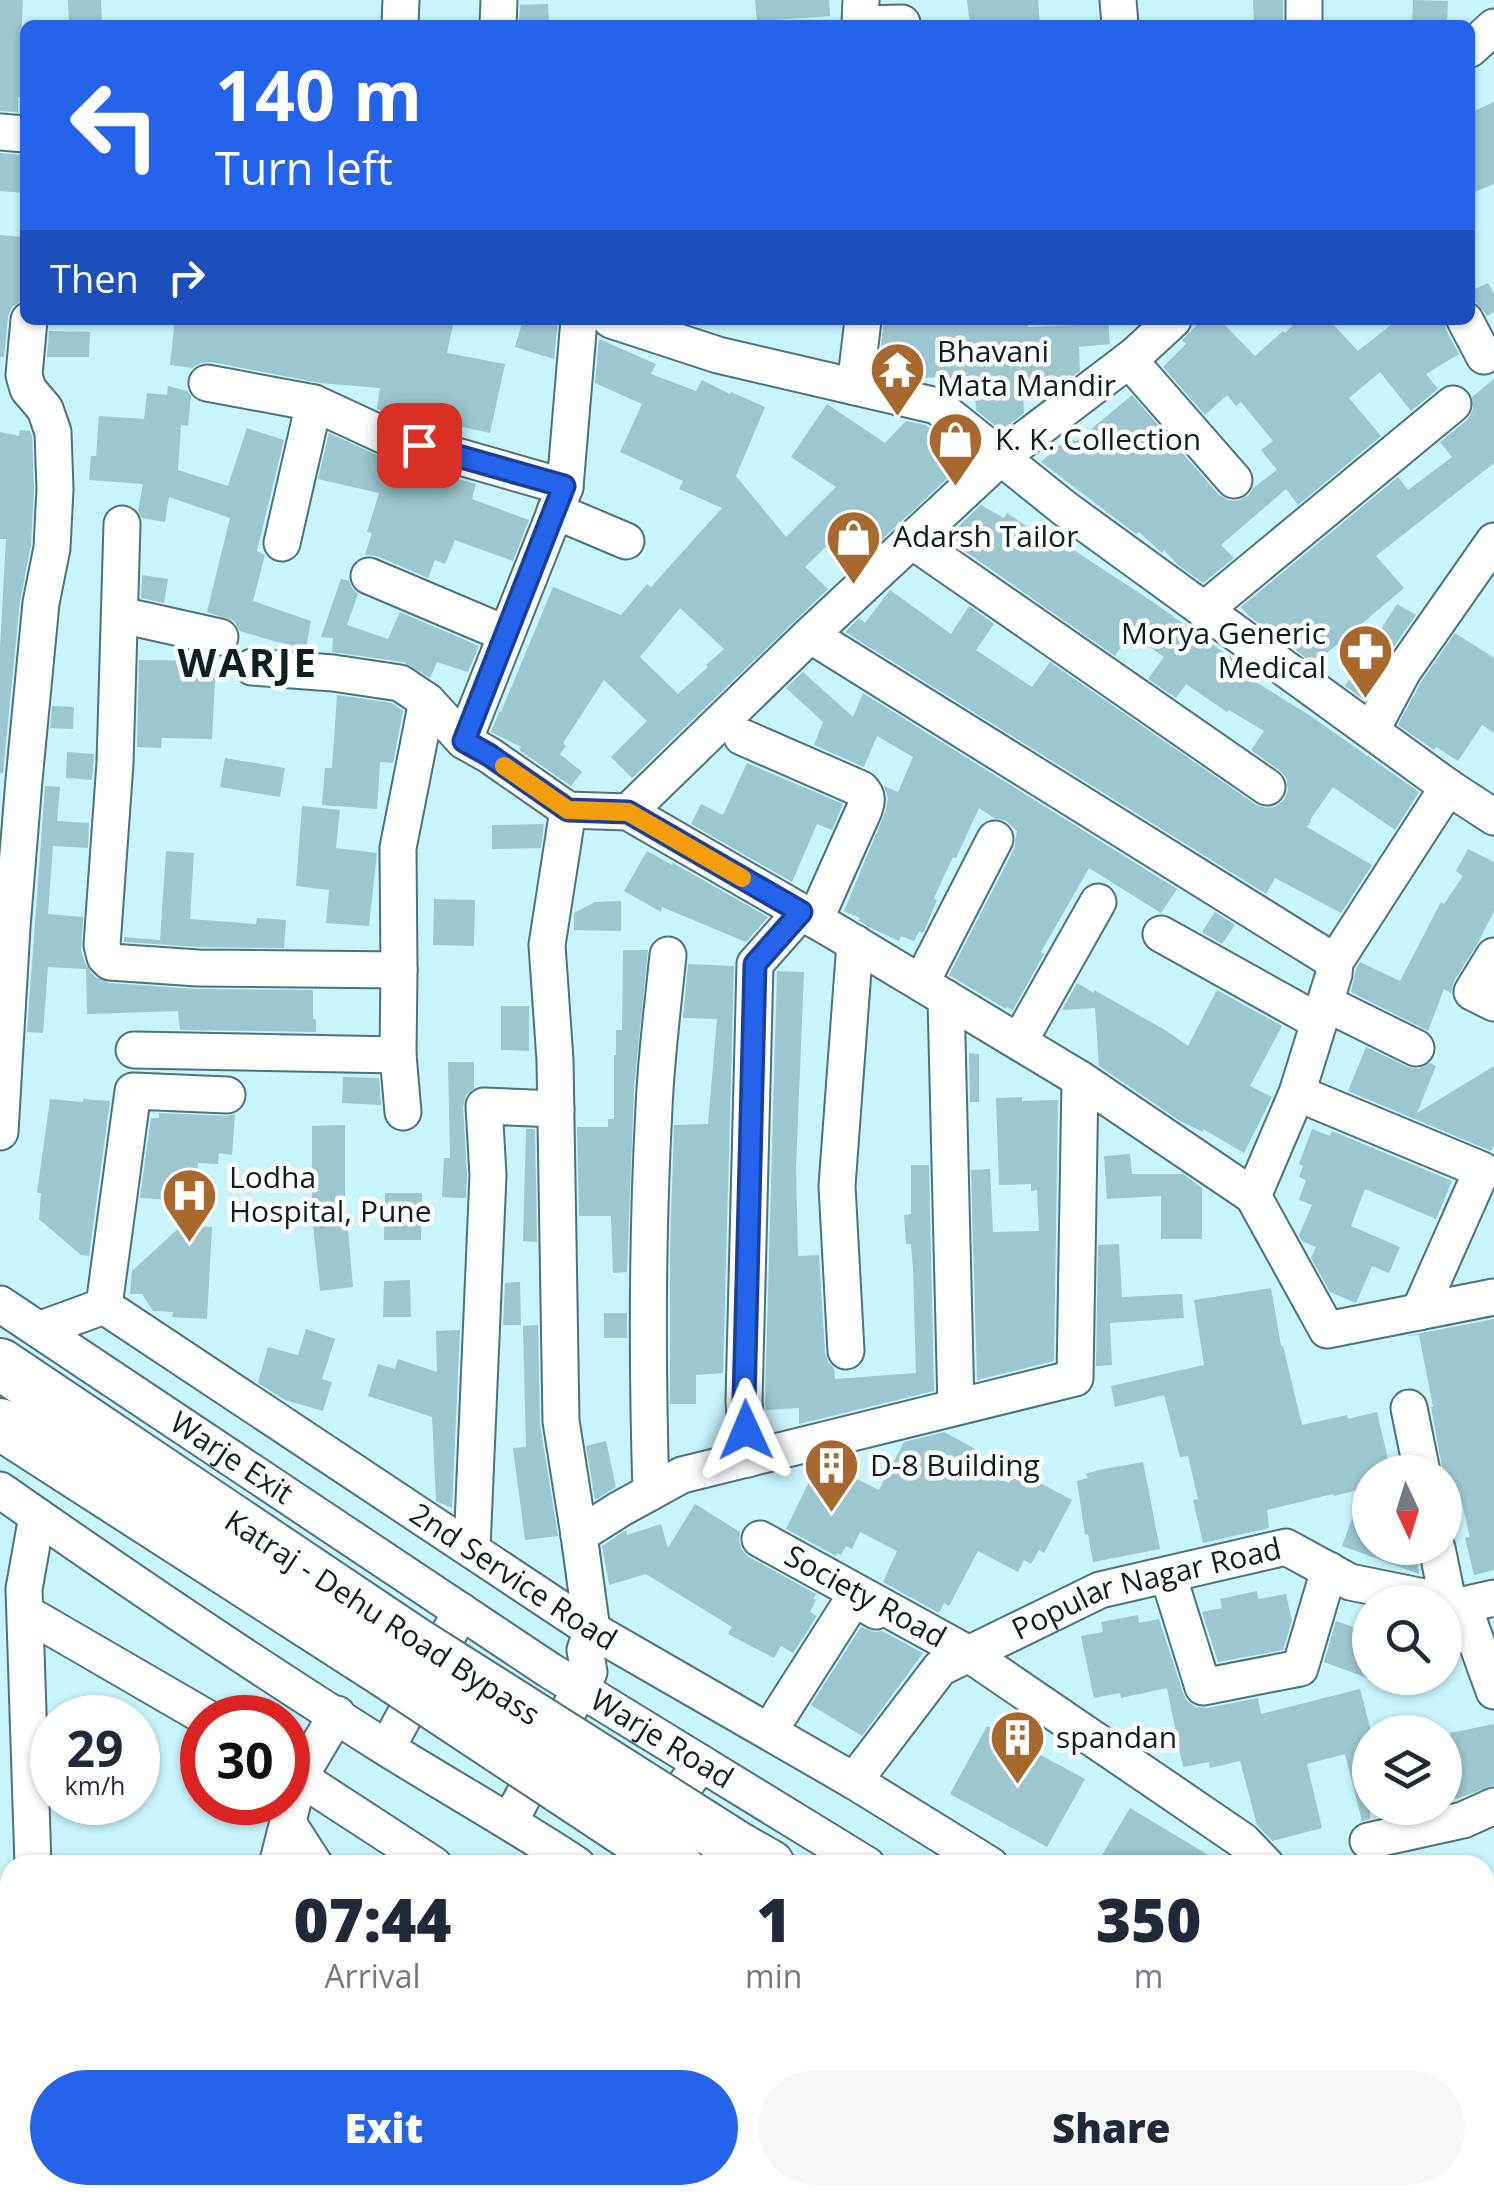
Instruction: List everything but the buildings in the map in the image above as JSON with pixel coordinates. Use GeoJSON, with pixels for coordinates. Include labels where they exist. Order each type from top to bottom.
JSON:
{"type":"FeatureCollection","features":[{"type":"Feature","properties":{"kind":"highway","name":"Katraj - Dehu Road Bypass"},"geometry":{"type":"LineString","coordinates":[[0,1364],[664,1855]]}},
{"type":"Feature","properties":{"kind":"highway","name":"Katraj - Dehu Road Bypass"},"geometry":{"type":"LineString","coordinates":[[0,1424],[752,1855]]}},
{"type":"Feature","properties":{"kind":"street"},"geometry":{"type":"LineString","coordinates":[[1475,44],[1494,27]]}},
{"type":"Feature","properties":{"kind":"street"},"geometry":{"type":"LineString","coordinates":[[0,1132],[24,780],[41,603],[52,548],[54,432],[45,409],[28,389],[24,374],[29,325]]}},
{"type":"Feature","properties":{"kind":"street"},"geometry":{"type":"LineString","coordinates":[[464,741],[560,499],[578,325]]}},
{"type":"Feature","properties":{"kind":"street"},"geometry":{"type":"LineString","coordinates":[[626,325],[718,355],[937,406],[1064,508],[1448,788],[1493,813]]}},
{"type":"Feature","properties":{"kind":"street"},"geometry":{"type":"LineString","coordinates":[[855,387],[862,325]]}},
{"type":"Feature","properties":{"kind":"street"},"geometry":{"type":"LineString","coordinates":[[1132,325],[1132,358],[1234,480]]}},
{"type":"Feature","properties":{"kind":"street"},"geometry":{"type":"LineString","coordinates":[[628,812],[810,634],[1001,458],[1132,358],[1168,325]]}},
{"type":"Feature","properties":{"kind":"street"},"geometry":{"type":"LineString","coordinates":[[1468,325],[1484,356]]}},
{"type":"Feature","properties":{"kind":"street"},"geometry":{"type":"LineString","coordinates":[[207,383],[314,403],[382,435],[560,499],[626,541]]}},
{"type":"Feature","properties":{"kind":"street"},"geometry":{"type":"LineString","coordinates":[[282,542],[314,403]]}},
{"type":"Feature","properties":{"kind":"street"},"geometry":{"type":"LineString","coordinates":[[1204,610],[1453,404]]}},
{"type":"Feature","properties":{"kind":"street"},"geometry":{"type":"LineString","coordinates":[[122,524],[115,763],[102,945],[105,957],[110,962],[198,968],[399,970]]}},
{"type":"Feature","properties":{"kind":"street"},"geometry":{"type":"LineString","coordinates":[[911,540],[1267,786]]}},
{"type":"Feature","properties":{"kind":"street"},"geometry":{"type":"LineString","coordinates":[[1371,731],[1402,671],[1494,541]]}},
{"type":"Feature","properties":{"kind":"street"},"geometry":{"type":"LineString","coordinates":[[369,576],[506,634]]}},
{"type":"Feature","properties":{"kind":"street"},"geometry":{"type":"LineString","coordinates":[[121,616],[220,637]]}},
{"type":"Feature","properties":{"kind":"street"},"geometry":{"type":"LineString","coordinates":[[810,634],[1335,962]]}},
{"type":"Feature","properties":{"kind":"street"},"geometry":{"type":"LineString","coordinates":[[252,667],[400,683],[427,701],[464,741],[568,810],[628,812],[1080,1079],[1253,1196],[1327,1330],[1494,1297]]}},
{"type":"Feature","properties":{"kind":"street"},"geometry":{"type":"LineString","coordinates":[[403,1112],[398,1055],[398,848],[427,701]]}},
{"type":"Feature","properties":{"kind":"street"},"geometry":{"type":"LineString","coordinates":[[742,737],[861,789],[867,802],[808,916],[755,964],[744,1401],[748,1459]]}},
{"type":"Feature","properties":{"kind":"street"},"geometry":{"type":"LineString","coordinates":[[1253,1196],[1297,1093],[1335,962],[1448,788]]}},
{"type":"Feature","properties":{"kind":"street"},"geometry":{"type":"LineString","coordinates":[[510,1821],[589,1672],[579,1535],[561,1422],[555,1060],[546,945],[568,810]]}},
{"type":"Feature","properties":{"kind":"street"},"geometry":{"type":"LineString","coordinates":[[956,1407],[933,991],[995,839]]}},
{"type":"Feature","properties":{"kind":"street"},"geometry":{"type":"LineString","coordinates":[[1019,1042],[1098,902]]}},
{"type":"Feature","properties":{"kind":"street"},"geometry":{"type":"LineString","coordinates":[[1161,934],[1322,1012],[1416,1048]]}},
{"type":"Feature","properties":{"kind":"street"},"geometry":{"type":"LineString","coordinates":[[846,1351],[837,1186],[855,943]]}},
{"type":"Feature","properties":{"kind":"street"},"geometry":{"type":"LineString","coordinates":[[651,1492],[647,1357],[650,1206],[654,1103],[668,955]]}},
{"type":"Feature","properties":{"kind":"street"},"geometry":{"type":"LineString","coordinates":[[1494,956],[1472,992],[1494,1002]]}},
{"type":"Feature","properties":{"kind":"street"},"geometry":{"type":"LineString","coordinates":[[134,1050],[398,1055]]}},
{"type":"Feature","properties":{"kind":"street"},"geometry":{"type":"LineString","coordinates":[[579,1535],[682,1474],[1075,1378],[1080,1079]]}},
{"type":"Feature","properties":{"kind":"street"},"geometry":{"type":"LineString","coordinates":[[41,1329],[104,1306],[133,1091],[227,1095]]}},
{"type":"Feature","properties":{"kind":"street"},"geometry":{"type":"LineString","coordinates":[[1297,1093],[1482,1170],[1419,1312]]}},
{"type":"Feature","properties":{"kind":"street"},"geometry":{"type":"LineString","coordinates":[[472,1548],[488,1175],[484,1106],[556,1109]]}},
{"type":"Feature","properties":{"kind":"street","name":"Warje Exit"},"geometry":{"type":"LineString","coordinates":[[0,1304],[462,1611]]}},
{"type":"Feature","properties":{"kind":"street","name":"2nd Service Road"},"geometry":{"type":"LineString","coordinates":[[104,1306],[472,1548],[589,1640],[854,1781],[974,1855]]}},
{"type":"Feature","properties":{"kind":"street"},"geometry":{"type":"LineString","coordinates":[[1408,1408],[1418,1455]]}},
{"type":"Feature","properties":{"kind":"street"},"geometry":{"type":"LineString","coordinates":[[0,1490],[387,1748],[562,1855]]}},
{"type":"Feature","properties":{"kind":"street"},"geometry":{"type":"LineString","coordinates":[[33,1855],[24,1589],[37,1516]]}},
{"type":"Feature","properties":{"kind":"street","name":"Society Road"},"geometry":{"type":"LineString","coordinates":[[760,1539],[964,1657]]}},
{"type":"Feature","properties":{"kind":"street","name":"Popular Nagar Road"},"geometry":{"type":"LineString","coordinates":[[854,1781],[940,1668],[1100,1590],[1286,1547],[1350,1582],[1469,1602]]}},
{"type":"Feature","properties":{"kind":"street"},"geometry":{"type":"LineString","coordinates":[[1447,1565],[1469,1602],[1494,1691]]}},
{"type":"Feature","properties":{"kind":"street"},"geometry":{"type":"LineString","coordinates":[[1168,1575],[1203,1687],[1300,1668],[1329,1570]]}},
{"type":"Feature","properties":{"kind":"street"},"geometry":{"type":"LineString","coordinates":[[780,1714],[854,1598],[964,1657],[1243,1841],[1256,1855]]}},
{"type":"Feature","properties":{"kind":"street"},"geometry":{"type":"LineString","coordinates":[[387,1748],[462,1611]]}},
{"type":"Feature","properties":{"kind":"street","name":"Warje Road"},"geometry":{"type":"LineString","coordinates":[[462,1611],[550,1670],[852,1855]]}},
{"type":"Feature","properties":{"kind":"street"},"geometry":{"type":"LineString","coordinates":[[26,1614],[180,1702]]}},
{"type":"Feature","properties":{"kind":"street"},"geometry":{"type":"LineString","coordinates":[[477,1802],[550,1670],[561,1655],[589,1640]]}},
{"type":"Feature","properties":{"kind":"street"},"geometry":{"type":"LineString","coordinates":[[310,1751],[337,1714]]}},
{"type":"Feature","properties":{"kind":"street"},"geometry":{"type":"LineString","coordinates":[[635,1855],[702,1763]]}},
{"type":"Feature","properties":{"kind":"street"},"geometry":{"type":"LineString","coordinates":[[310,1785],[419,1855]]}},
{"type":"Feature","properties":{"kind":"street"},"geometry":{"type":"LineString","coordinates":[[1368,1841],[1463,1820],[1494,1806]]}},
{"type":"Feature","properties":{"kind":"street"},"geometry":{"type":"LineString","coordinates":[[280,1855],[287,1825]]}},
{"type":"Feature","properties":{"kind":"street"},"geometry":{"type":"LineString","coordinates":[[289,1825],[309,1855]]}},
{"type":"Feature","properties":{"kind":"slow traffic"},"geometry":{"type":"LineString","coordinates":[[504,766],[568,810],[628,812],[742,878]]}},
{"type":"Feature","properties":{"kind":"place","name":"Bhavani Mata Mandir"},"geometry":{"type":"Point","coordinates":[898,418]}},
{"type":"Feature","properties":{"kind":"place","name":"K. K. Collection"},"geometry":{"type":"Point","coordinates":[956,489]}},
{"type":"Feature","properties":{"kind":"place","name":"Adarsh Tailor"},"geometry":{"type":"Point","coordinates":[854,586]}},
{"type":"Feature","properties":{"kind":"place","name":"Morya Generic Medical"},"geometry":{"type":"Point","coordinates":[1365,700]}},
{"type":"Feature","properties":{"kind":"place","name":"Lodha Hospital, Pune"},"geometry":{"type":"Point","coordinates":[190,1244]}},
{"type":"Feature","properties":{"kind":"place","name":"D-8 Building"},"geometry":{"type":"Point","coordinates":[831,1515]}},
{"type":"Feature","properties":{"kind":"place","name":"spandan"},"geometry":{"type":"Point","coordinates":[1017,1787]}},
{"type":"Feature","properties":{"kind":"district","name":"WARJE"},"geometry":{"type":"Point","coordinates":[248,663]}},
{"type":"Feature","properties":{"kind":"route"},"geometry":{"type":"LineString","coordinates":[[419,445],[564,486],[464,741],[568,810],[628,812],[801,912],[755,964],[746,1430]]}}]}
